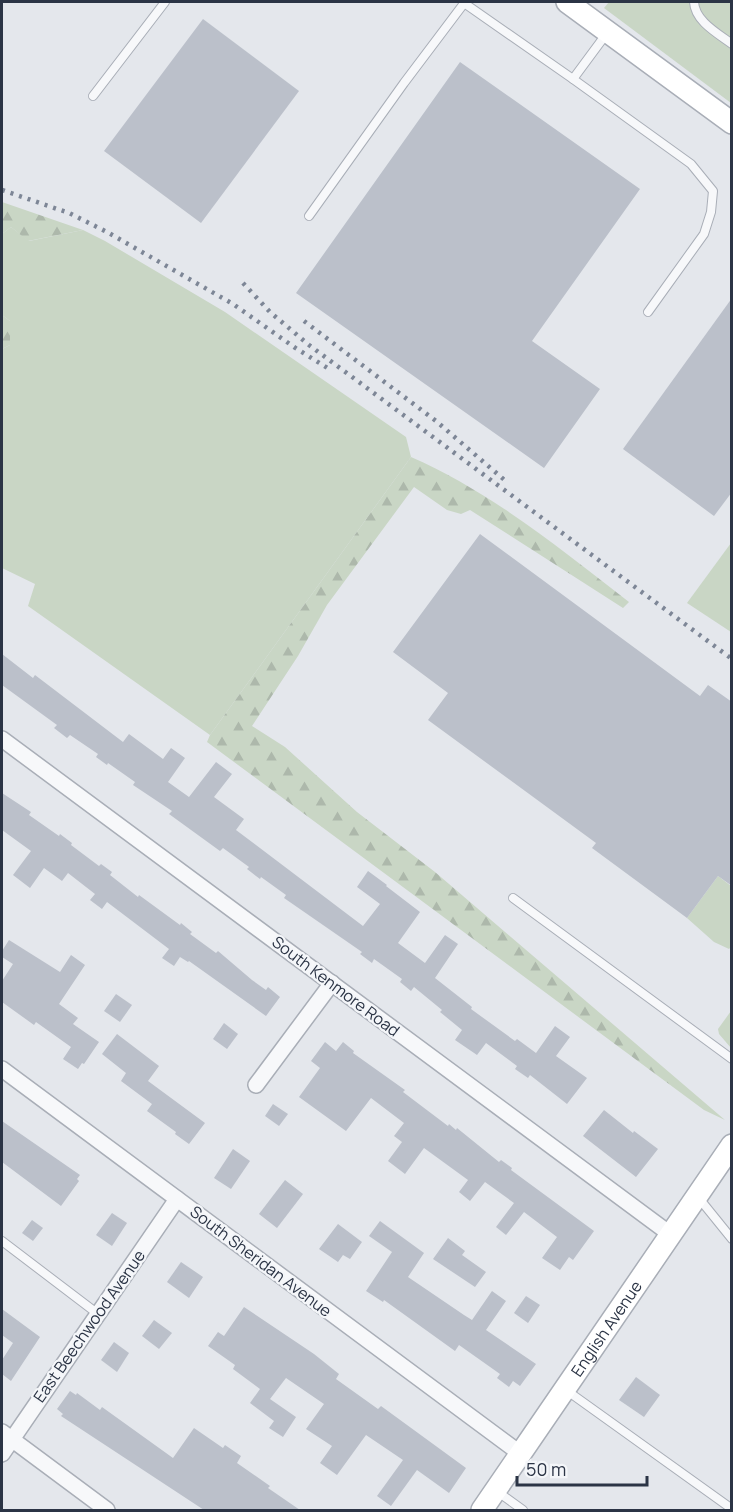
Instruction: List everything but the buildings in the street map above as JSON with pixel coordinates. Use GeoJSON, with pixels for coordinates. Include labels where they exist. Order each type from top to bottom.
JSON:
{"type":"FeatureCollection","features":[{"type":"Feature","properties":{"kind":"street"},"geometry":{"type":"LineString","coordinates":[[577,6],[608,32],[732,123]]}},
{"type":"Feature","properties":{"kind":"street","name":"South Kenmore Road"},"geometry":{"type":"LineString","coordinates":[[2,739],[670,1234]]}},
{"type":"Feature","properties":{"kind":"street"},"geometry":{"type":"LineString","coordinates":[[256,1085],[332,983]]}},
{"type":"Feature","properties":{"kind":"street","name":"South Sheridan Avenue"},"geometry":{"type":"LineString","coordinates":[[2,1069],[521,1454]]}},
{"type":"Feature","properties":{"kind":"street","name":"English Avenue"},"geometry":{"type":"LineString","coordinates":[[482,1510],[732,1145]]}},
{"type":"Feature","properties":{"kind":"street","name":"East Beechwood Avenue"},"geometry":{"type":"LineString","coordinates":[[2,1454],[6,1436],[98,1314],[177,1199]]}},
{"type":"Feature","properties":{"kind":"street"},"geometry":{"type":"LineString","coordinates":[[6,1436],[107,1510]]}},
{"type":"Feature","properties":{"kind":"lane"},"geometry":{"type":"LineString","coordinates":[[93,96],[165,2]]}},
{"type":"Feature","properties":{"kind":"lane"},"geometry":{"type":"LineString","coordinates":[[309,216],[465,2],[691,164],[713,191],[711,212],[704,234],[648,312]]}},
{"type":"Feature","properties":{"kind":"lane"},"geometry":{"type":"LineString","coordinates":[[694,2],[694,9],[704,23],[732,44]]}},
{"type":"Feature","properties":{"kind":"lane"},"geometry":{"type":"LineString","coordinates":[[573,79],[608,32]]}},
{"type":"Feature","properties":{"kind":"lane"},"geometry":{"type":"LineString","coordinates":[[513,898],[732,1059]]}},
{"type":"Feature","properties":{"kind":"lane"},"geometry":{"type":"LineString","coordinates":[[697,1195],[732,1239]]}},
{"type":"Feature","properties":{"kind":"lane"},"geometry":{"type":"LineString","coordinates":[[2,1241],[98,1314]]}},
{"type":"Feature","properties":{"kind":"lane"},"geometry":{"type":"LineString","coordinates":[[565,1389],[732,1509]]}},
{"type":"Feature","properties":{"kind":"lane"},"geometry":{"type":"LineString","coordinates":[[496,1490],[523,1510]]}},
{"type":"Feature","properties":{"kind":"green space"},"geometry":{"type":"Polygon","coordinates":[[[609,2],[731,2],[731,103],[604,8],[609,2]]]}},
{"type":"Feature","properties":{"kind":"green space"},"geometry":{"type":"Polygon","coordinates":[[[2,202],[83,230],[28,241],[11,227],[2,234],[2,202]]]}},
{"type":"Feature","properties":{"kind":"green space"},"geometry":{"type":"Polygon","coordinates":[[[11,227],[29,241],[83,230],[105,241],[225,312],[406,437],[411,457],[210,735],[28,606],[35,584],[2,568],[2,349],[10,345],[10,321],[2,315],[2,234],[11,227]]]}},
{"type":"Feature","properties":{"kind":"green space"},"geometry":{"type":"Polygon","coordinates":[[[2,315],[10,321],[10,345],[2,349],[2,315]]]}},
{"type":"Feature","properties":{"kind":"green space"},"geometry":{"type":"Polygon","coordinates":[[[411,457],[441,471],[497,504],[629,602],[623,608],[470,510],[461,514],[447,510],[414,487],[327,605],[298,656],[252,726],[285,747],[357,812],[435,872],[725,1120],[704,1110],[207,742],[411,457]]]}},
{"type":"Feature","properties":{"kind":"green space"},"geometry":{"type":"Polygon","coordinates":[[[731,543],[731,632],[687,603],[731,543]]]}},
{"type":"Feature","properties":{"kind":"green space"},"geometry":{"type":"Polygon","coordinates":[[[718,876],[731,886],[731,947],[729,949],[714,942],[687,918],[718,876]]]}},
{"type":"Feature","properties":{"kind":"green space"},"geometry":{"type":"Polygon","coordinates":[[[731,1011],[731,1048],[719,1034],[718,1029],[731,1011]]]}},
{"type":"Feature","properties":{"kind":"railway"},"geometry":{"type":"LineString","coordinates":[[2,190],[69,213],[107,232],[233,304],[329,369]]}},
{"type":"Feature","properties":{"kind":"railway"},"geometry":{"type":"LineString","coordinates":[[243,283],[270,312],[309,345],[732,659]]}},
{"type":"Feature","properties":{"kind":"railway"},"geometry":{"type":"LineString","coordinates":[[304,321],[436,421],[508,483]]}}]}
